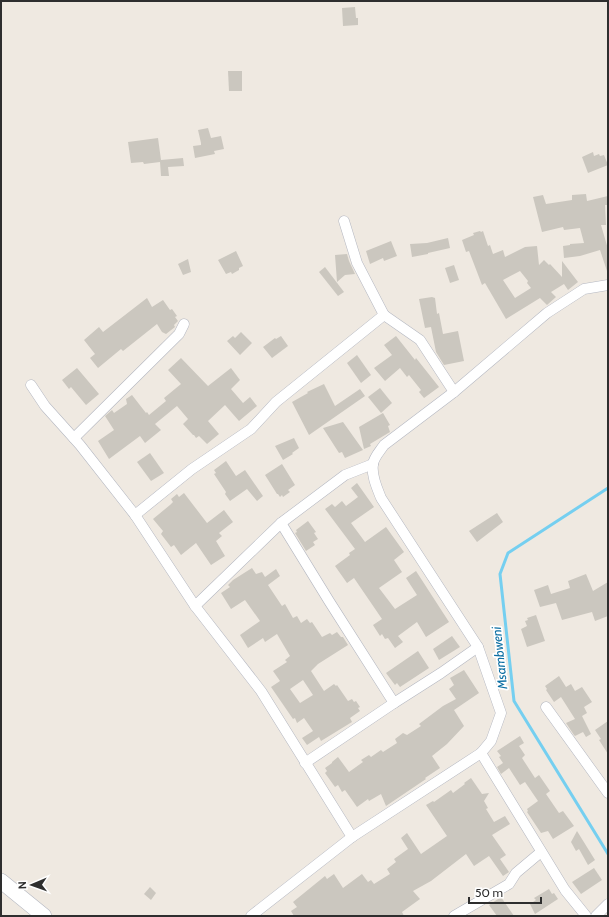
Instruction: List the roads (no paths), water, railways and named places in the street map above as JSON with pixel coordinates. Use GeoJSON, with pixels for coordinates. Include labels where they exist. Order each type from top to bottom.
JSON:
{"type":"FeatureCollection","features":[{"type":"Feature","properties":{"kind":"main road"},"geometry":{"type":"LineString","coordinates":[[1,881],[40,914]]}},
{"type":"Feature","properties":{"kind":"street"},"geometry":{"type":"LineString","coordinates":[[344,221],[357,263],[384,316],[420,340],[454,392]]}},
{"type":"Feature","properties":{"kind":"street"},"geometry":{"type":"LineString","coordinates":[[251,916],[352,837],[481,753],[491,741],[502,713],[478,647],[381,498],[375,480],[373,464],[384,445],[454,392],[547,313],[584,289],[608,285]]}},
{"type":"Feature","properties":{"kind":"street"},"geometry":{"type":"LineString","coordinates":[[135,515],[192,470],[251,429],[276,402],[384,316]]}},
{"type":"Feature","properties":{"kind":"street"},"geometry":{"type":"LineString","coordinates":[[74,438],[179,334],[184,324]]}},
{"type":"Feature","properties":{"kind":"street"},"geometry":{"type":"LineString","coordinates":[[31,385],[45,406],[74,438],[135,515],[195,606],[261,691],[352,837]]}},
{"type":"Feature","properties":{"kind":"street"},"geometry":{"type":"LineString","coordinates":[[195,606],[281,523],[345,476],[373,464]]}},
{"type":"Feature","properties":{"kind":"street"},"geometry":{"type":"LineString","coordinates":[[281,523],[328,601],[394,703]]}},
{"type":"Feature","properties":{"kind":"street"},"geometry":{"type":"LineString","coordinates":[[305,763],[478,647]]}},
{"type":"Feature","properties":{"kind":"street"},"geometry":{"type":"LineString","coordinates":[[546,707],[608,793]]}},
{"type":"Feature","properties":{"kind":"street"},"geometry":{"type":"LineString","coordinates":[[481,753],[565,890],[586,916]]}},
{"type":"Feature","properties":{"kind":"street"},"geometry":{"type":"LineString","coordinates":[[454,916],[509,884],[516,873],[541,852]]}},
{"type":"Feature","properties":{"kind":"street"},"geometry":{"type":"LineString","coordinates":[[596,916],[608,904]]}},
{"type":"Feature","properties":{"kind":"waterway","name":"Msambweni"},"geometry":{"type":"LineString","coordinates":[[608,488],[508,553],[500,574],[514,701],[608,854]]}}]}
